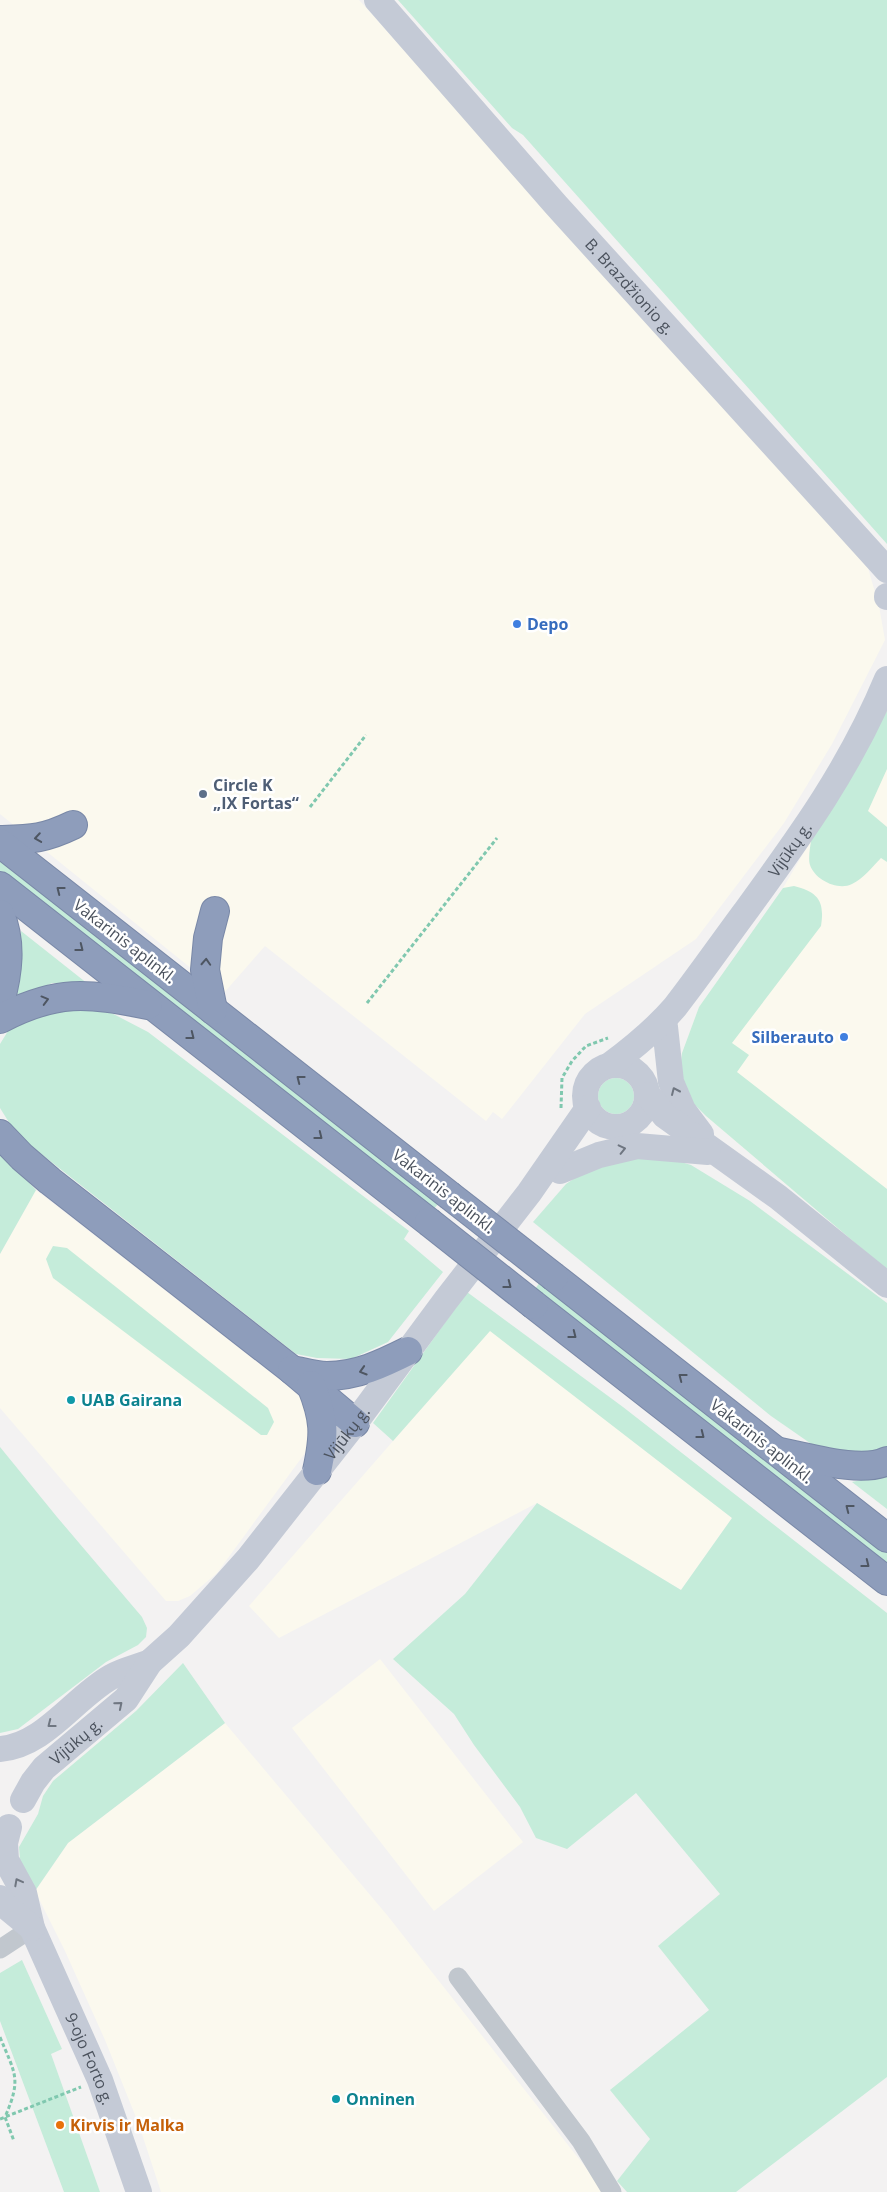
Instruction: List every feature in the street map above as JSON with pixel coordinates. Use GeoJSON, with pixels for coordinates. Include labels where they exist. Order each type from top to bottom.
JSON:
{"type":"FeatureCollection","features":[{"type":"Feature","properties":{"kind":"highway"},"geometry":{"type":"LineString","coordinates":[[0,841],[31,840],[51,836],[73,825]]}},
{"type":"Feature","properties":{"kind":"highway","name":"Vakarinis aplinkl."},"geometry":{"type":"LineString","coordinates":[[0,841],[887,1538]]}},
{"type":"Feature","properties":{"kind":"highway","name":"Vakarinis aplinkl."},"geometry":{"type":"LineString","coordinates":[[0,886],[887,1581]]}},
{"type":"Feature","properties":{"kind":"highway"},"geometry":{"type":"LineString","coordinates":[[213,1010],[205,970],[208,938],[215,911]]}},
{"type":"Feature","properties":{"kind":"highway"},"geometry":{"type":"LineString","coordinates":[[0,914],[7,937],[8,958],[0,1002]]}},
{"type":"Feature","properties":{"kind":"highway"},"geometry":{"type":"LineString","coordinates":[[0,1019],[28,1005],[63,996],[82,995],[111,998],[153,1006]]}},
{"type":"Feature","properties":{"kind":"highway"},"geometry":{"type":"LineString","coordinates":[[0,1134],[22,1157],[50,1181],[301,1377],[355,1423]]}},
{"type":"Feature","properties":{"kind":"highway"},"geometry":{"type":"LineString","coordinates":[[301,1377],[351,1374],[377,1366],[408,1351]]}},
{"type":"Feature","properties":{"kind":"highway"},"geometry":{"type":"LineString","coordinates":[[301,1377],[320,1408],[324,1427],[317,1471]]}},
{"type":"Feature","properties":{"kind":"highway"},"geometry":{"type":"LineString","coordinates":[[775,1451],[858,1465],[882,1464],[887,1461]]}},
{"type":"Feature","properties":{"kind":"main road","name":"B. Brazdžionio g."},"geometry":{"type":"LineString","coordinates":[[377,0],[563,212],[887,570]]}},
{"type":"Feature","properties":{"kind":"main road","name":"Vijūkų g."},"geometry":{"type":"LineString","coordinates":[[610,1065],[670,1017],[828,794],[853,753],[887,679]]}},
{"type":"Feature","properties":{"kind":"main road","name":"Vijūkų g."},"geometry":{"type":"LineString","coordinates":[[647,1090],[670,1017]]}},
{"type":"Feature","properties":{"kind":"main road"},"geometry":{"type":"LineString","coordinates":[[670,1017],[671,1082],[684,1110],[713,1152]]}},
{"type":"Feature","properties":{"kind":"main road"},"geometry":{"type":"LineString","coordinates":[[713,1152],[655,1131],[609,1127],[600,1123],[592,1117],[585,1097],[587,1086],[592,1076],[600,1069],[610,1065],[621,1065],[640,1075],[647,1090],[665,1116],[778,1197],[887,1285]]}},
{"type":"Feature","properties":{"kind":"main road"},"geometry":{"type":"LineString","coordinates":[[623,1127],[643,1113],[647,1090]]}},
{"type":"Feature","properties":{"kind":"main road","name":"Vijūkų g."},"geometry":{"type":"LineString","coordinates":[[4,1830],[21,1810],[33,1782],[44,1768],[126,1699],[150,1662],[179,1636],[212,1600],[317,1471],[529,1193],[588,1108]]}},
{"type":"Feature","properties":{"kind":"main road","name":"Vijūkų g."},"geometry":{"type":"LineString","coordinates":[[529,1193],[560,1171],[590,1141],[623,1127]]}},
{"type":"Feature","properties":{"kind":"main road"},"geometry":{"type":"LineString","coordinates":[[560,1171],[599,1155],[637,1146],[713,1152]]}},
{"type":"Feature","properties":{"kind":"main road","name":"Vijūkų g."},"geometry":{"type":"LineString","coordinates":[[0,1749],[10,1749],[28,1742],[111,1677],[150,1662]]}},
{"type":"Feature","properties":{"kind":"main road"},"geometry":{"type":"LineString","coordinates":[[0,1754],[14,1764],[20,1775],[24,1787],[24,1800]]}},
{"type":"Feature","properties":{"kind":"main road","name":"9-ojo Forto g."},"geometry":{"type":"LineString","coordinates":[[4,1830],[6,1860],[24,1893],[32,1928],[100,2080],[139,2192]]}},
{"type":"Feature","properties":{"kind":"main road","name":"9-ojo Forto g."},"geometry":{"type":"LineString","coordinates":[[0,1898],[3,1904],[32,1928]]}},
{"type":"Feature","properties":{"kind":"street"},"geometry":{"type":"LineString","coordinates":[[0,1950],[32,1928]]}},
{"type":"Feature","properties":{"kind":"street"},"geometry":{"type":"LineString","coordinates":[[458,1977],[581,2141],[612,2192]]}},
{"type":"Feature","properties":{"kind":"path"},"geometry":{"type":"LineString","coordinates":[[310,807],[366,735]]}},
{"type":"Feature","properties":{"kind":"path"},"geometry":{"type":"LineString","coordinates":[[367,1003],[497,838]]}},
{"type":"Feature","properties":{"kind":"path"},"geometry":{"type":"LineString","coordinates":[[0,2037],[15,2075],[15,2094],[5,2117],[14,2141]]}},
{"type":"Feature","properties":{"kind":"path"},"geometry":{"type":"LineString","coordinates":[[0,2119],[100,2080]]}},
{"type":"Feature","properties":{"kind":"shaded area"},"geometry":{"type":"Polygon","coordinates":[[[0,0],[359,0],[868,568],[879,606],[885,640],[832,744],[784,823],[696,939],[585,1014],[502,1119],[493,1112],[486,1121],[265,946],[223,994],[0,814],[0,0]]]}},
{"type":"Feature","properties":{"kind":"shaded area"},"geometry":{"type":"Polygon","coordinates":[[[887,711],[887,1270],[706,1116],[682,1053],[699,1007],[783,888],[887,711]]]}},
{"type":"Feature","properties":{"kind":"shaded area"},"geometry":{"type":"Polygon","coordinates":[[[36,1190],[289,1387],[304,1401],[313,1416],[308,1449],[217,1573],[190,1596],[178,1601],[166,1601],[0,1408],[0,1254],[36,1190]]]}},
{"type":"Feature","properties":{"kind":"shaded area"},"geometry":{"type":"Polygon","coordinates":[[[490,1330],[732,1518],[681,1590],[537,1503],[279,1638],[249,1606],[490,1330]]]}},
{"type":"Feature","properties":{"kind":"shaded area"},"geometry":{"type":"Polygon","coordinates":[[[380,1659],[523,1842],[434,1911],[292,1728],[380,1659]]]}},
{"type":"Feature","properties":{"kind":"shaded area"},"geometry":{"type":"Polygon","coordinates":[[[225,1723],[387,1915],[605,2192],[161,2192],[139,2125],[105,2040],[65,1951],[35,1891],[68,1843],[225,1723]]]}},
{"type":"Feature","properties":{"kind":"green space"},"geometry":{"type":"Polygon","coordinates":[[[398,0],[887,0],[887,544],[523,135],[512,128],[398,0]]]}},
{"type":"Feature","properties":{"kind":"green space"},"geometry":{"type":"Polygon","coordinates":[[[887,711],[887,769],[868,811],[887,827],[887,862],[881,858],[864,876],[852,884],[846,886],[834,885],[817,875],[810,865],[811,841],[887,711]]]}},
{"type":"Feature","properties":{"kind":"green space"},"geometry":{"type":"Polygon","coordinates":[[[0,859],[439,1203],[432,1211],[0,872],[0,859]]]}},
{"type":"Feature","properties":{"kind":"green space"},"geometry":{"type":"Polygon","coordinates":[[[794,886],[809,891],[818,899],[822,910],[821,926],[732,1043],[749,1055],[737,1072],[887,1189],[887,1270],[706,1116],[688,1098],[679,1077],[682,1053],[699,1007],[783,888],[794,886]]]}},
{"type":"Feature","properties":{"kind":"green space"},"geometry":{"type":"Polygon","coordinates":[[[21,931],[88,984],[52,983],[19,1000],[15,994],[21,961],[21,931]]]}},
{"type":"Feature","properties":{"kind":"green space"},"geometry":{"type":"Polygon","coordinates":[[[100,1007],[148,1032],[409,1231],[404,1239],[443,1272],[388,1342],[351,1359],[317,1358],[296,1354],[31,1146],[10,1124],[0,1108],[0,1044],[8,1031],[27,1013],[100,1007]]]}},
{"type":"Feature","properties":{"kind":"green space"},"geometry":{"type":"Polygon","coordinates":[[[616,1078],[628,1084],[634,1096],[628,1108],[616,1114],[604,1108],[598,1096],[604,1084],[616,1078]]]}},
{"type":"Feature","properties":{"kind":"green space"},"geometry":{"type":"Polygon","coordinates":[[[0,1151],[36,1190],[0,1254],[0,1151]]]}},
{"type":"Feature","properties":{"kind":"green space"},"geometry":{"type":"Polygon","coordinates":[[[658,1155],[691,1165],[750,1201],[887,1303],[887,1450],[868,1455],[820,1450],[771,1416],[533,1222],[566,1184],[593,1166],[658,1155]]]}},
{"type":"Feature","properties":{"kind":"green space"},"geometry":{"type":"Polygon","coordinates":[[[53,1246],[67,1248],[268,1408],[274,1422],[267,1435],[261,1435],[53,1278],[46,1259],[53,1246]]]}},
{"type":"Feature","properties":{"kind":"green space"},"geometry":{"type":"Polygon","coordinates":[[[540,1282],[887,1553],[887,1563],[535,1289],[540,1282]]]}},
{"type":"Feature","properties":{"kind":"green space"},"geometry":{"type":"Polygon","coordinates":[[[467,1292],[623,1407],[887,1613],[887,2077],[736,2192],[627,2192],[617,2181],[650,2139],[610,2090],[709,2010],[658,1946],[720,1894],[636,1793],[567,1849],[536,1838],[520,1807],[474,1745],[454,1714],[393,1659],[465,1594],[537,1503],[681,1590],[732,1518],[490,1331],[393,1441],[373,1423],[467,1292]]]}},
{"type":"Feature","properties":{"kind":"green space"},"geometry":{"type":"Polygon","coordinates":[[[0,1447],[142,1617],[147,1628],[146,1637],[138,1645],[106,1662],[18,1729],[0,1733],[0,1447]]]}},
{"type":"Feature","properties":{"kind":"green space"},"geometry":{"type":"Polygon","coordinates":[[[887,1474],[887,1509],[852,1482],[887,1474]]]}},
{"type":"Feature","properties":{"kind":"green space"},"geometry":{"type":"Polygon","coordinates":[[[183,1663],[225,1723],[68,1843],[35,1891],[20,1860],[19,1847],[38,1814],[43,1796],[53,1781],[136,1711],[183,1663]]]}},
{"type":"Feature","properties":{"kind":"green space"},"geometry":{"type":"Polygon","coordinates":[[[22,1960],[62,2049],[51,2054],[100,2192],[64,2192],[0,2021],[0,1973],[22,1960]]]}},
{"type":"Feature","properties":{"kind":"place","name":"Depo"},"geometry":{"type":"Point","coordinates":[517,624]}},
{"type":"Feature","properties":{"kind":"place","name":"Circle K „IX Fortas“"},"geometry":{"type":"Point","coordinates":[203,794]}},
{"type":"Feature","properties":{"kind":"place","name":"Silberauto"},"geometry":{"type":"Point","coordinates":[844,1037]}},
{"type":"Feature","properties":{"kind":"place","name":"UAB Gairana"},"geometry":{"type":"Point","coordinates":[71,1400]}},
{"type":"Feature","properties":{"kind":"place","name":"Onninen"},"geometry":{"type":"Point","coordinates":[336,2099]}},
{"type":"Feature","properties":{"kind":"place","name":"Kirvis ir Malka"},"geometry":{"type":"Point","coordinates":[60,2125]}}]}
